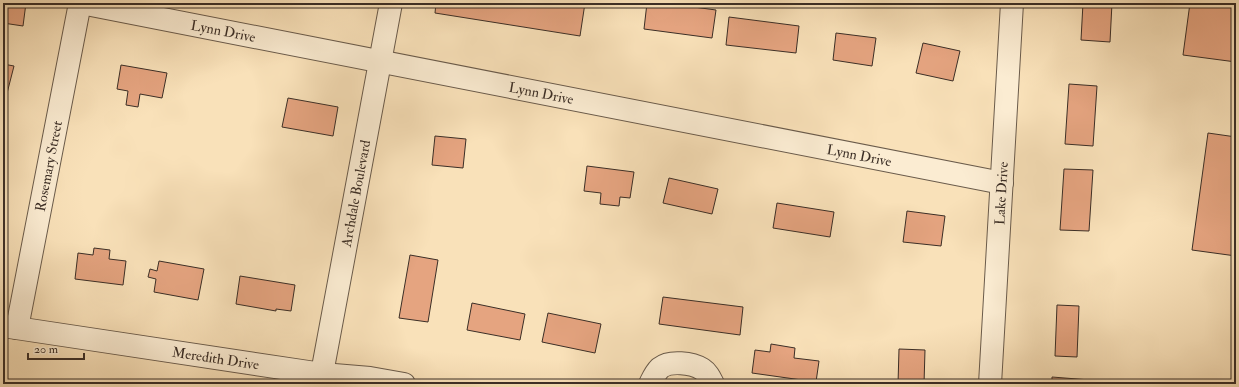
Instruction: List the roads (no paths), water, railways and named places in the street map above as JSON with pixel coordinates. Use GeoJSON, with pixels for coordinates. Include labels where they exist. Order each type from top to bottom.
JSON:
{"type":"FeatureCollection","features":[{"type":"Feature","properties":{"kind":"street","name":"Lynn Drive"},"geometry":{"type":"LineString","coordinates":[[80,3],[1002,183]]}},
{"type":"Feature","properties":{"kind":"street","name":"Rosemary Street"},"geometry":{"type":"LineString","coordinates":[[10,327],[80,3]]}},
{"type":"Feature","properties":{"kind":"street","name":"Archdale Boulevard"},"geometry":{"type":"LineString","coordinates":[[321,379],[391,3]]}},
{"type":"Feature","properties":{"kind":"street","name":"Lake Drive"},"geometry":{"type":"LineString","coordinates":[[990,384],[1012,3]]}},
{"type":"Feature","properties":{"kind":"street","name":"Meredith Drive"},"geometry":{"type":"LineString","coordinates":[[10,327],[321,379],[370,378],[404,384]]}},
{"type":"Feature","properties":{"kind":"street"},"geometry":{"type":"LineString","coordinates":[[650,384],[661,367],[671,364],[688,364],[702,369],[709,375],[713,384]]}}]}
